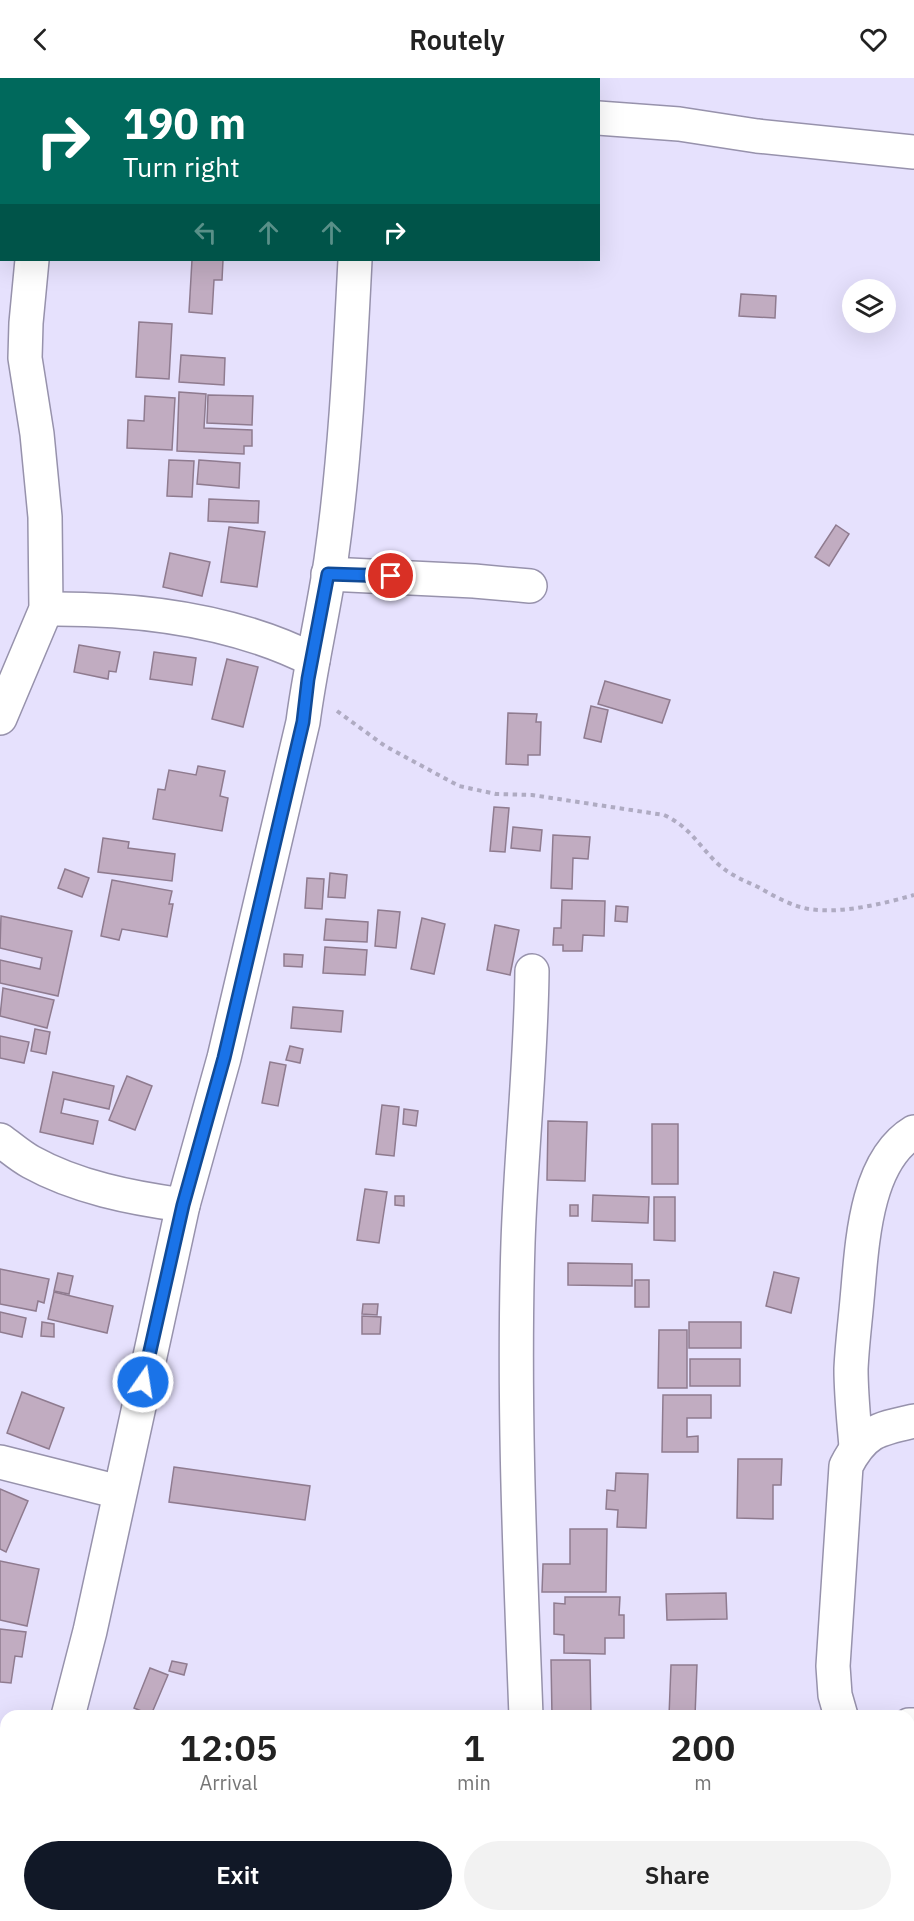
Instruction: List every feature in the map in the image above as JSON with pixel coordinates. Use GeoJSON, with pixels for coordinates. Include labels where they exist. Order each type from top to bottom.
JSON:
{"type":"FeatureCollection","features":[{"type":"Feature","properties":{"kind":"street"},"geometry":{"type":"LineString","coordinates":[[600,118],[679,124],[757,136],[914,152]]}},
{"type":"Feature","properties":{"kind":"street"},"geometry":{"type":"LineString","coordinates":[[0,718],[46,609],[45,517],[38,434],[26,358],[13,324],[32,261]]}},
{"type":"Feature","properties":{"kind":"street"},"geometry":{"type":"LineString","coordinates":[[70,1710],[90,1631],[183,1205],[224,1058],[303,722],[310,669],[328,574],[350,366],[355,261]]}},
{"type":"Feature","properties":{"kind":"street"},"geometry":{"type":"LineString","coordinates":[[328,574],[462,580],[530,586]]}},
{"type":"Feature","properties":{"kind":"street"},"geometry":{"type":"LineString","coordinates":[[46,609],[80,609],[169,616],[262,638],[310,669]]}},
{"type":"Feature","properties":{"kind":"street"},"geometry":{"type":"LineString","coordinates":[[526,1710],[518,1493],[518,1243],[526,1078],[531,1044],[532,971]]}},
{"type":"Feature","properties":{"kind":"street"},"geometry":{"type":"LineString","coordinates":[[856,1447],[851,1370],[866,1220],[877,1181],[892,1151],[904,1138],[914,1132]]}},
{"type":"Feature","properties":{"kind":"street"},"geometry":{"type":"LineString","coordinates":[[0,1140],[30,1161],[68,1179],[145,1200],[183,1205]]}},
{"type":"Feature","properties":{"kind":"street"},"geometry":{"type":"LineString","coordinates":[[839,1710],[835,1695],[834,1644],[846,1466],[856,1447],[870,1433],[914,1421]]}},
{"type":"Feature","properties":{"kind":"street"},"geometry":{"type":"LineString","coordinates":[[0,1462],[119,1491]]}},
{"type":"Feature","properties":{"kind":"path"},"geometry":{"type":"LineString","coordinates":[[310,669],[338,712],[385,746],[459,786],[496,794],[532,795],[664,814],[678,821],[692,833],[716,862],[731,875],[778,898],[808,909],[861,906],[914,895]]}},
{"type":"Feature","properties":{"kind":"building"},"geometry":{"type":"Polygon","coordinates":[[[192,261],[223,261],[222,280],[214,280],[212,314],[189,312],[192,261]]]}},
{"type":"Feature","properties":{"kind":"building"},"geometry":{"type":"Polygon","coordinates":[[[741,294],[776,296],[775,318],[739,316],[741,294]]]}},
{"type":"Feature","properties":{"kind":"building"},"geometry":{"type":"Polygon","coordinates":[[[139,322],[172,324],[169,379],[136,377],[139,322]]]}},
{"type":"Feature","properties":{"kind":"building"},"geometry":{"type":"Polygon","coordinates":[[[181,355],[225,358],[224,385],[179,382],[181,355]]]}},
{"type":"Feature","properties":{"kind":"building"},"geometry":{"type":"Polygon","coordinates":[[[179,392],[206,394],[204,428],[252,430],[252,446],[244,446],[244,454],[177,451],[179,392]]]}},
{"type":"Feature","properties":{"kind":"building"},"geometry":{"type":"Polygon","coordinates":[[[208,395],[253,396],[252,425],[207,423],[208,395]]]}},
{"type":"Feature","properties":{"kind":"building"},"geometry":{"type":"Polygon","coordinates":[[[145,396],[175,398],[172,450],[127,448],[128,420],[144,421],[145,396]]]}},
{"type":"Feature","properties":{"kind":"building"},"geometry":{"type":"Polygon","coordinates":[[[169,460],[194,461],[192,497],[167,496],[169,460]]]}},
{"type":"Feature","properties":{"kind":"building"},"geometry":{"type":"Polygon","coordinates":[[[199,460],[240,463],[239,488],[197,484],[199,460]]]}},
{"type":"Feature","properties":{"kind":"building"},"geometry":{"type":"Polygon","coordinates":[[[209,499],[259,501],[258,523],[208,521],[209,499]]]}},
{"type":"Feature","properties":{"kind":"building"},"geometry":{"type":"Polygon","coordinates":[[[836,525],[849,534],[829,566],[815,557],[836,525]]]}},
{"type":"Feature","properties":{"kind":"building"},"geometry":{"type":"Polygon","coordinates":[[[229,527],[265,532],[257,587],[221,582],[229,527]]]}},
{"type":"Feature","properties":{"kind":"building"},"geometry":{"type":"Polygon","coordinates":[[[170,553],[210,562],[202,596],[163,587],[170,553]]]}},
{"type":"Feature","properties":{"kind":"building"},"geometry":{"type":"Polygon","coordinates":[[[79,645],[120,652],[116,672],[109,671],[108,679],[74,672],[79,645]]]}},
{"type":"Feature","properties":{"kind":"building"},"geometry":{"type":"Polygon","coordinates":[[[154,652],[196,658],[192,685],[150,679],[154,652]]]}},
{"type":"Feature","properties":{"kind":"building"},"geometry":{"type":"Polygon","coordinates":[[[227,659],[258,667],[243,727],[212,719],[227,659]]]}},
{"type":"Feature","properties":{"kind":"building"},"geometry":{"type":"Polygon","coordinates":[[[605,681],[670,700],[662,723],[598,704],[605,681]]]}},
{"type":"Feature","properties":{"kind":"building"},"geometry":{"type":"Polygon","coordinates":[[[591,706],[608,710],[601,742],[584,738],[591,706]]]}},
{"type":"Feature","properties":{"kind":"building"},"geometry":{"type":"Polygon","coordinates":[[[508,713],[537,714],[536,722],[541,722],[540,755],[528,755],[528,765],[506,764],[508,713]]]}},
{"type":"Feature","properties":{"kind":"building"},"geometry":{"type":"Polygon","coordinates":[[[198,766],[225,771],[220,796],[228,798],[222,831],[153,819],[158,789],[165,790],[169,770],[196,775],[198,766]]]}},
{"type":"Feature","properties":{"kind":"building"},"geometry":{"type":"Polygon","coordinates":[[[494,807],[509,808],[505,852],[490,851],[494,807]]]}},
{"type":"Feature","properties":{"kind":"building"},"geometry":{"type":"Polygon","coordinates":[[[513,827],[542,830],[540,851],[511,848],[513,827]]]}},
{"type":"Feature","properties":{"kind":"building"},"geometry":{"type":"Polygon","coordinates":[[[553,835],[590,837],[588,859],[573,858],[572,889],[551,888],[553,835]]]}},
{"type":"Feature","properties":{"kind":"building"},"geometry":{"type":"Polygon","coordinates":[[[103,838],[129,842],[128,848],[175,854],[172,881],[98,872],[103,838]]]}},
{"type":"Feature","properties":{"kind":"building"},"geometry":{"type":"Polygon","coordinates":[[[65,869],[89,878],[82,897],[58,888],[65,869]]]}},
{"type":"Feature","properties":{"kind":"building"},"geometry":{"type":"Polygon","coordinates":[[[330,873],[347,875],[345,898],[328,897],[330,873]]]}},
{"type":"Feature","properties":{"kind":"building"},"geometry":{"type":"Polygon","coordinates":[[[307,878],[324,879],[322,909],[305,908],[307,878]]]}},
{"type":"Feature","properties":{"kind":"building"},"geometry":{"type":"Polygon","coordinates":[[[112,880],[172,891],[169,904],[173,904],[167,937],[122,929],[119,940],[101,936],[112,880]]]}},
{"type":"Feature","properties":{"kind":"building"},"geometry":{"type":"Polygon","coordinates":[[[562,900],[605,901],[604,936],[583,935],[582,951],[563,951],[563,945],[553,945],[554,928],[561,928],[562,900]]]}},
{"type":"Feature","properties":{"kind":"building"},"geometry":{"type":"Polygon","coordinates":[[[616,906],[628,907],[627,922],[615,921],[616,906]]]}},
{"type":"Feature","properties":{"kind":"building"},"geometry":{"type":"Polygon","coordinates":[[[378,910],[400,912],[396,948],[375,946],[378,910]]]}},
{"type":"Feature","properties":{"kind":"building"},"geometry":{"type":"Polygon","coordinates":[[[1,916],[72,931],[58,996],[0,983],[0,960],[40,969],[42,958],[0,948],[1,916]]]}},
{"type":"Feature","properties":{"kind":"building"},"geometry":{"type":"Polygon","coordinates":[[[422,918],[445,924],[434,974],[411,969],[422,918]]]}},
{"type":"Feature","properties":{"kind":"building"},"geometry":{"type":"Polygon","coordinates":[[[326,919],[368,922],[367,942],[324,940],[326,919]]]}},
{"type":"Feature","properties":{"kind":"building"},"geometry":{"type":"Polygon","coordinates":[[[495,925],[519,930],[510,975],[487,970],[495,925]]]}},
{"type":"Feature","properties":{"kind":"building"},"geometry":{"type":"Polygon","coordinates":[[[325,947],[367,950],[365,975],[323,973],[325,947]]]}},
{"type":"Feature","properties":{"kind":"building"},"geometry":{"type":"Polygon","coordinates":[[[284,954],[303,955],[302,967],[284,966],[284,954]]]}},
{"type":"Feature","properties":{"kind":"building"},"geometry":{"type":"Polygon","coordinates":[[[3,988],[54,1000],[47,1028],[0,1016],[3,988]]]}},
{"type":"Feature","properties":{"kind":"building"},"geometry":{"type":"Polygon","coordinates":[[[293,1007],[343,1011],[341,1032],[291,1028],[293,1007]]]}},
{"type":"Feature","properties":{"kind":"building"},"geometry":{"type":"Polygon","coordinates":[[[35,1029],[50,1032],[46,1054],[31,1051],[35,1029]]]}},
{"type":"Feature","properties":{"kind":"building"},"geometry":{"type":"Polygon","coordinates":[[[0,1036],[29,1042],[24,1063],[0,1058],[0,1036]]]}},
{"type":"Feature","properties":{"kind":"building"},"geometry":{"type":"Polygon","coordinates":[[[290,1046],[303,1049],[300,1063],[286,1060],[290,1046]]]}},
{"type":"Feature","properties":{"kind":"building"},"geometry":{"type":"Polygon","coordinates":[[[270,1062],[286,1065],[278,1106],[262,1103],[270,1062]]]}},
{"type":"Feature","properties":{"kind":"building"},"geometry":{"type":"Polygon","coordinates":[[[53,1072],[114,1086],[109,1109],[64,1099],[61,1113],[98,1121],[93,1144],[40,1132],[53,1072]]]}},
{"type":"Feature","properties":{"kind":"building"},"geometry":{"type":"Polygon","coordinates":[[[127,1076],[152,1086],[135,1130],[109,1120],[127,1076]]]}},
{"type":"Feature","properties":{"kind":"building"},"geometry":{"type":"Polygon","coordinates":[[[382,1105],[399,1107],[394,1156],[376,1154],[382,1105]]]}},
{"type":"Feature","properties":{"kind":"building"},"geometry":{"type":"Polygon","coordinates":[[[404,1109],[418,1111],[416,1126],[403,1124],[404,1109]]]}},
{"type":"Feature","properties":{"kind":"building"},"geometry":{"type":"Polygon","coordinates":[[[548,1121],[587,1122],[585,1181],[547,1180],[548,1121]]]}},
{"type":"Feature","properties":{"kind":"building"},"geometry":{"type":"Polygon","coordinates":[[[652,1124],[678,1124],[678,1184],[652,1184],[652,1124]]]}},
{"type":"Feature","properties":{"kind":"building"},"geometry":{"type":"Polygon","coordinates":[[[365,1189],[387,1192],[379,1243],[357,1240],[365,1189]]]}},
{"type":"Feature","properties":{"kind":"building"},"geometry":{"type":"Polygon","coordinates":[[[593,1195],[649,1197],[648,1223],[592,1221],[593,1195]]]}},
{"type":"Feature","properties":{"kind":"building"},"geometry":{"type":"Polygon","coordinates":[[[395,1196],[404,1196],[404,1206],[395,1205],[395,1196]]]}},
{"type":"Feature","properties":{"kind":"building"},"geometry":{"type":"Polygon","coordinates":[[[654,1197],[675,1197],[675,1241],[654,1240],[654,1197]]]}},
{"type":"Feature","properties":{"kind":"building"},"geometry":{"type":"Polygon","coordinates":[[[570,1205],[578,1205],[578,1216],[570,1216],[570,1205]]]}},
{"type":"Feature","properties":{"kind":"building"},"geometry":{"type":"Polygon","coordinates":[[[568,1263],[632,1264],[632,1286],[568,1285],[568,1263]]]}},
{"type":"Feature","properties":{"kind":"building"},"geometry":{"type":"Polygon","coordinates":[[[0,1269],[49,1279],[44,1303],[38,1301],[36,1311],[0,1304],[0,1269]]]}},
{"type":"Feature","properties":{"kind":"building"},"geometry":{"type":"Polygon","coordinates":[[[774,1272],[799,1278],[791,1313],[766,1306],[774,1272]]]}},
{"type":"Feature","properties":{"kind":"building"},"geometry":{"type":"Polygon","coordinates":[[[58,1273],[73,1276],[69,1294],[54,1291],[58,1273]]]}},
{"type":"Feature","properties":{"kind":"building"},"geometry":{"type":"Polygon","coordinates":[[[635,1280],[649,1280],[649,1307],[635,1307],[635,1280]]]}},
{"type":"Feature","properties":{"kind":"building"},"geometry":{"type":"Polygon","coordinates":[[[54,1292],[113,1306],[107,1333],[48,1319],[54,1292]]]}},
{"type":"Feature","properties":{"kind":"building"},"geometry":{"type":"Polygon","coordinates":[[[363,1304],[378,1304],[377,1315],[362,1314],[363,1304]]]}},
{"type":"Feature","properties":{"kind":"building"},"geometry":{"type":"Polygon","coordinates":[[[0,1312],[26,1318],[22,1337],[0,1332],[0,1312]]]}},
{"type":"Feature","properties":{"kind":"building"},"geometry":{"type":"Polygon","coordinates":[[[362,1316],[381,1317],[380,1334],[362,1334],[362,1316]]]}},
{"type":"Feature","properties":{"kind":"building"},"geometry":{"type":"Polygon","coordinates":[[[42,1322],[54,1324],[54,1337],[41,1336],[42,1322]]]}},
{"type":"Feature","properties":{"kind":"building"},"geometry":{"type":"Polygon","coordinates":[[[689,1322],[741,1322],[741,1348],[689,1348],[689,1322]]]}},
{"type":"Feature","properties":{"kind":"building"},"geometry":{"type":"Polygon","coordinates":[[[659,1330],[687,1330],[687,1388],[658,1388],[659,1330]]]}},
{"type":"Feature","properties":{"kind":"building"},"geometry":{"type":"Polygon","coordinates":[[[690,1359],[740,1359],[740,1386],[690,1386],[690,1359]]]}},
{"type":"Feature","properties":{"kind":"building"},"geometry":{"type":"Polygon","coordinates":[[[22,1392],[64,1408],[49,1449],[7,1433],[22,1392]]]}},
{"type":"Feature","properties":{"kind":"building"},"geometry":{"type":"Polygon","coordinates":[[[663,1395],[711,1395],[711,1418],[687,1418],[687,1437],[698,1436],[698,1452],[662,1452],[663,1395]]]}},
{"type":"Feature","properties":{"kind":"building"},"geometry":{"type":"Polygon","coordinates":[[[738,1459],[782,1459],[781,1485],[773,1485],[773,1519],[737,1518],[738,1459]]]}},
{"type":"Feature","properties":{"kind":"building"},"geometry":{"type":"Polygon","coordinates":[[[174,1467],[310,1486],[305,1520],[169,1502],[174,1467]]]}},
{"type":"Feature","properties":{"kind":"building"},"geometry":{"type":"Polygon","coordinates":[[[616,1473],[648,1474],[646,1528],[617,1527],[618,1510],[606,1509],[607,1490],[615,1491],[616,1473]]]}},
{"type":"Feature","properties":{"kind":"building"},"geometry":{"type":"Polygon","coordinates":[[[0,1489],[28,1501],[6,1552],[0,1549],[0,1489]]]}},
{"type":"Feature","properties":{"kind":"building"},"geometry":{"type":"Polygon","coordinates":[[[570,1529],[607,1529],[606,1592],[542,1592],[543,1564],[570,1564],[570,1529]]]}},
{"type":"Feature","properties":{"kind":"building"},"geometry":{"type":"Polygon","coordinates":[[[0,1561],[39,1569],[27,1626],[0,1620],[0,1561]]]}},
{"type":"Feature","properties":{"kind":"building"},"geometry":{"type":"Polygon","coordinates":[[[726,1593],[727,1619],[667,1620],[666,1594],[726,1593]]]}},
{"type":"Feature","properties":{"kind":"building"},"geometry":{"type":"Polygon","coordinates":[[[565,1597],[620,1597],[619,1615],[624,1615],[624,1638],[605,1638],[605,1654],[564,1653],[564,1635],[554,1634],[554,1603],[565,1604],[565,1597]]]}},
{"type":"Feature","properties":{"kind":"building"},"geometry":{"type":"Polygon","coordinates":[[[0,1629],[26,1632],[22,1657],[15,1656],[11,1683],[0,1682],[0,1629]]]}},
{"type":"Feature","properties":{"kind":"building"},"geometry":{"type":"Polygon","coordinates":[[[551,1660],[590,1660],[591,1710],[552,1710],[551,1660]]]}},
{"type":"Feature","properties":{"kind":"building"},"geometry":{"type":"Polygon","coordinates":[[[172,1661],[187,1664],[184,1675],[169,1671],[172,1661]]]}},
{"type":"Feature","properties":{"kind":"building"},"geometry":{"type":"Polygon","coordinates":[[[671,1665],[697,1665],[695,1710],[669,1710],[671,1665]]]}},
{"type":"Feature","properties":{"kind":"building"},"geometry":{"type":"Polygon","coordinates":[[[150,1668],[168,1675],[153,1710],[134,1708],[150,1668]]]}},
{"type":"Feature","properties":{"kind":"route"},"geometry":{"type":"LineString","coordinates":[[143,1382],[183,1205],[224,1058],[303,722],[308,679],[328,574],[391,576]]}}]}
